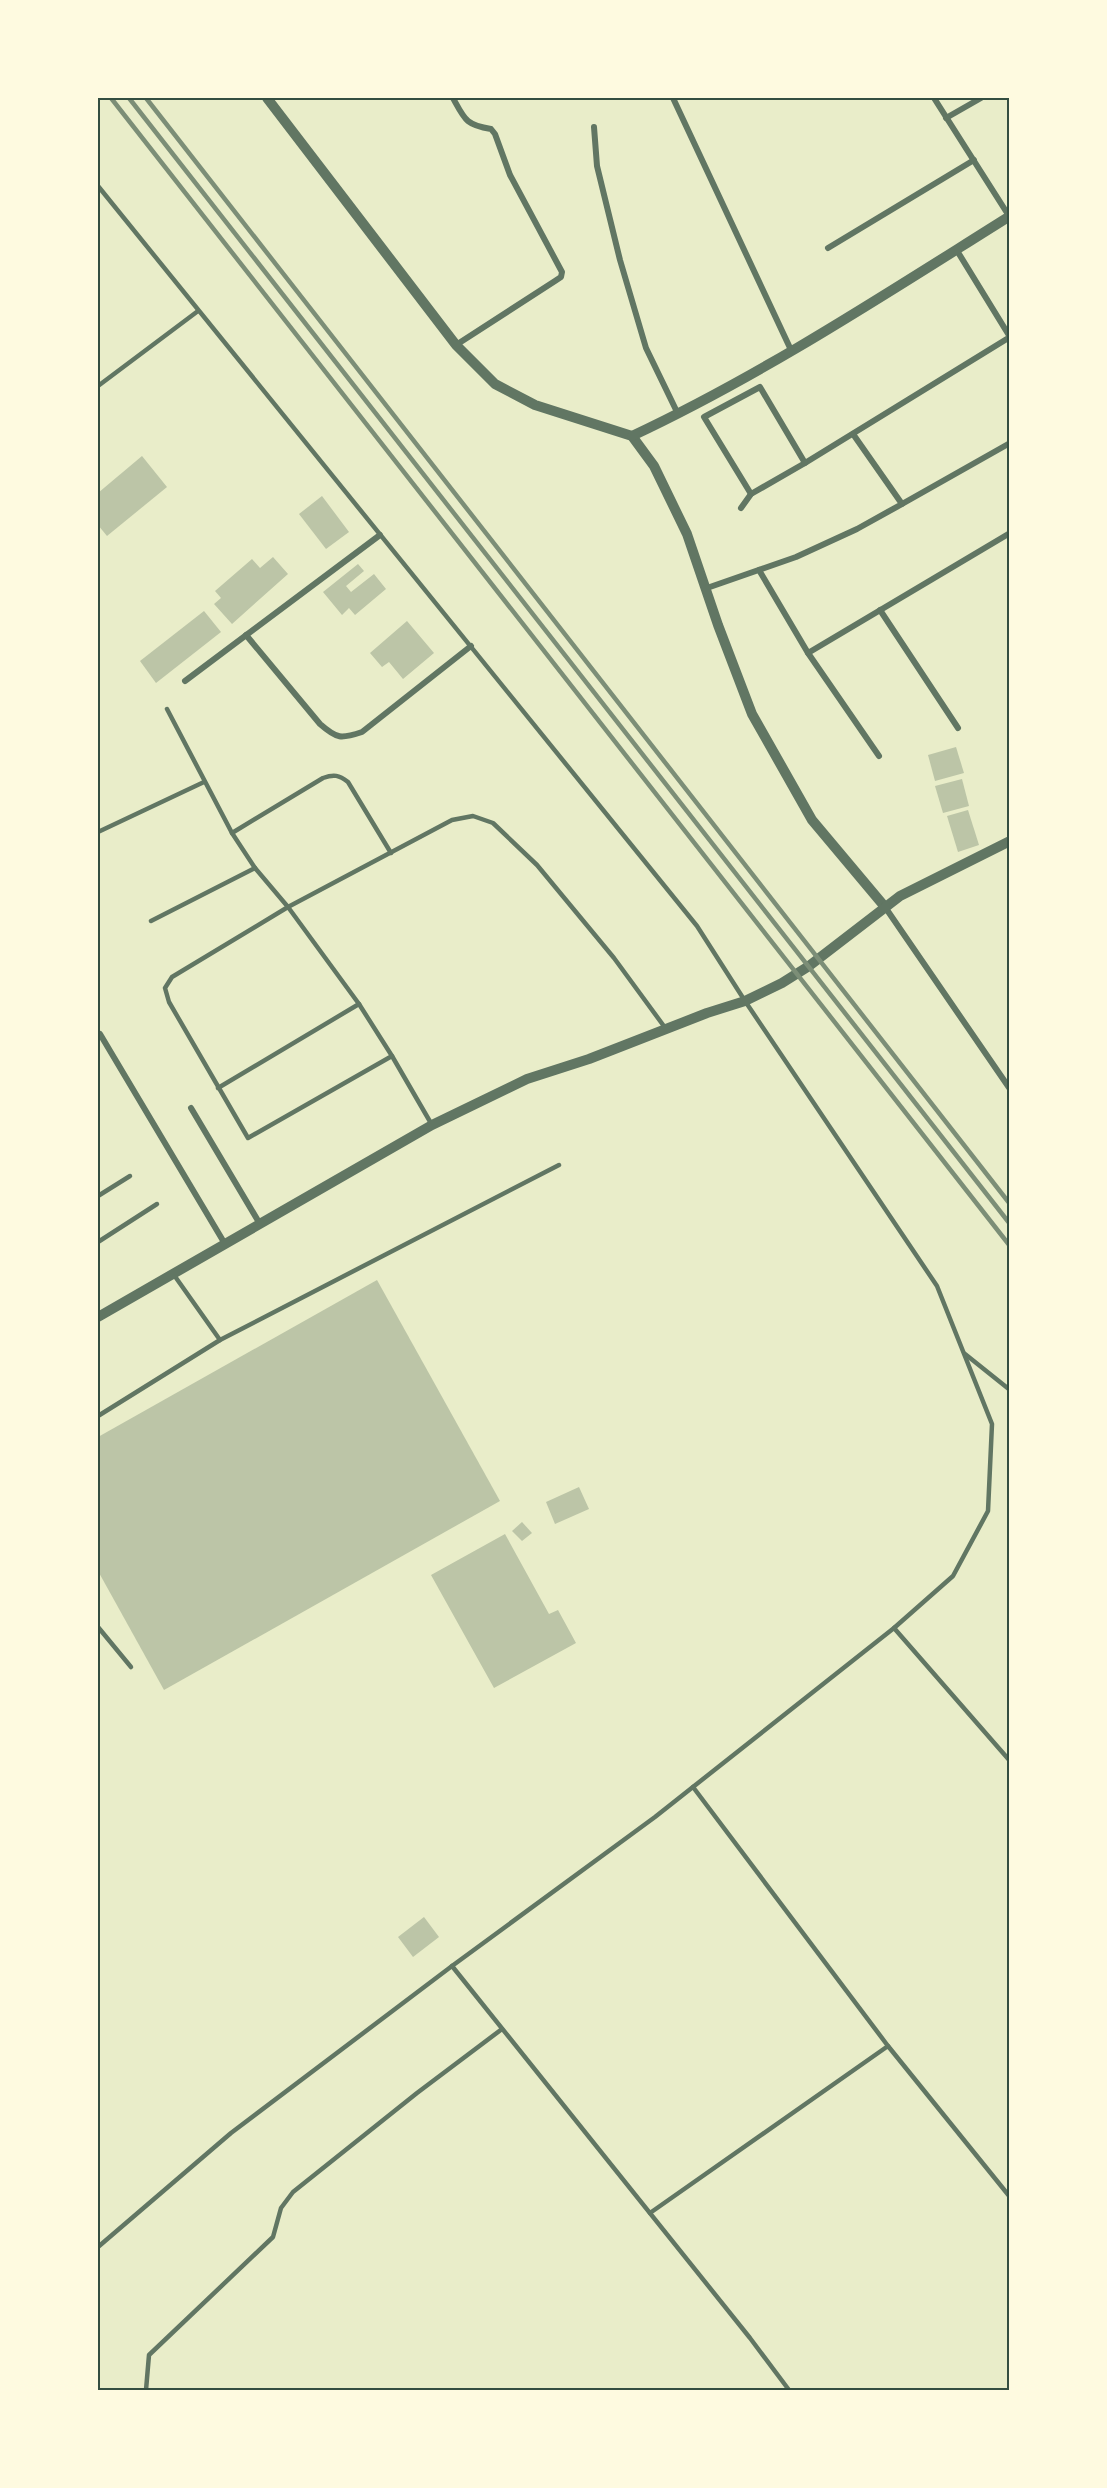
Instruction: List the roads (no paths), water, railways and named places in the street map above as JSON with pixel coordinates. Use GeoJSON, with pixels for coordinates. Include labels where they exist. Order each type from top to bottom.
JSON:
{"type":"FeatureCollection","features":[{"type":"Feature","properties":{"kind":"street"},"geometry":{"type":"LineString","coordinates":[[267,98],[456,345],[495,384],[525,400],[632,436],[659,475],[687,534],[752,714],[812,820],[885,907],[1010,1089]]}},
{"type":"Feature","properties":{"kind":"street"},"geometry":{"type":"LineString","coordinates":[[453,98],[471,125],[491,129],[495,134],[510,175],[562,272],[561,277],[456,345]]}},
{"type":"Feature","properties":{"kind":"street"},"geometry":{"type":"LineString","coordinates":[[672,98],[791,350]]}},
{"type":"Feature","properties":{"kind":"street"},"geometry":{"type":"LineString","coordinates":[[676,105],[680,98]]}},
{"type":"Feature","properties":{"kind":"street"},"geometry":{"type":"LineString","coordinates":[[632,436],[678,414],[791,350],[1009,216],[934,98]]}},
{"type":"Feature","properties":{"kind":"street"},"geometry":{"type":"LineString","coordinates":[[946,118],[981,98]]}},
{"type":"Feature","properties":{"kind":"street"},"geometry":{"type":"LineString","coordinates":[[594,128],[597,166],[620,260],[646,348],[678,414]]}},
{"type":"Feature","properties":{"kind":"street"},"geometry":{"type":"LineString","coordinates":[[828,248],[974,160]]}},
{"type":"Feature","properties":{"kind":"street"},"geometry":{"type":"LineString","coordinates":[[741,508],[751,494],[1010,337],[956,249]]}},
{"type":"Feature","properties":{"kind":"street"},"geometry":{"type":"LineString","coordinates":[[751,494],[705,417],[760,387],[805,463]]}},
{"type":"Feature","properties":{"kind":"street"},"geometry":{"type":"LineString","coordinates":[[853,434],[902,504]]}},
{"type":"Feature","properties":{"kind":"street"},"geometry":{"type":"LineString","coordinates":[[706,588],[806,553],[857,529],[1010,442]]}},
{"type":"Feature","properties":{"kind":"street"},"geometry":{"type":"LineString","coordinates":[[808,653],[1010,533]]}},
{"type":"Feature","properties":{"kind":"street"},"geometry":{"type":"LineString","coordinates":[[185,681],[380,535]]}},
{"type":"Feature","properties":{"kind":"street"},"geometry":{"type":"LineString","coordinates":[[759,570],[808,653],[879,756]]}},
{"type":"Feature","properties":{"kind":"street"},"geometry":{"type":"LineString","coordinates":[[879,610],[958,728]]}},
{"type":"Feature","properties":{"kind":"street"},"geometry":{"type":"LineString","coordinates":[[246,635],[320,724],[333,735],[341,738],[362,732],[471,646]]}},
{"type":"Feature","properties":{"kind":"street"},"geometry":{"type":"LineString","coordinates":[[98,1317],[432,1125],[527,1079],[589,1059],[745,1001],[798,974],[900,896],[1010,841]]}},
{"type":"Feature","properties":{"kind":"street"},"geometry":{"type":"LineString","coordinates":[[100,1034],[140,1097],[225,1244]]}},
{"type":"Feature","properties":{"kind":"street"},"geometry":{"type":"LineString","coordinates":[[190,1108],[260,1224]]}},
{"type":"Feature","properties":{"kind":"lane"},"geometry":{"type":"LineString","coordinates":[[98,186],[697,926],[937,1286],[992,1424],[988,1511],[953,1576],[894,1628],[693,1787],[231,2133],[98,2247]]}},
{"type":"Feature","properties":{"kind":"lane"},"geometry":{"type":"LineString","coordinates":[[98,386],[198,311]]}},
{"type":"Feature","properties":{"kind":"lane"},"geometry":{"type":"LineString","coordinates":[[167,709],[232,833],[255,868],[288,907],[359,1004],[432,1125]]}},
{"type":"Feature","properties":{"kind":"lane"},"geometry":{"type":"LineString","coordinates":[[232,833],[323,778],[332,775],[341,776],[348,782],[391,853]]}},
{"type":"Feature","properties":{"kind":"lane"},"geometry":{"type":"LineString","coordinates":[[98,832],[204,782]]}},
{"type":"Feature","properties":{"kind":"lane"},"geometry":{"type":"LineString","coordinates":[[392,1056],[248,1138],[169,1002],[165,988],[172,977],[288,907],[452,820],[472,816],[493,822],[537,865],[614,958],[666,1029]]}},
{"type":"Feature","properties":{"kind":"lane"},"geometry":{"type":"LineString","coordinates":[[151,921],[255,868]]}},
{"type":"Feature","properties":{"kind":"lane"},"geometry":{"type":"LineString","coordinates":[[218,1088],[359,1004]]}},
{"type":"Feature","properties":{"kind":"lane"},"geometry":{"type":"LineString","coordinates":[[98,1416],[220,1340],[560,1165]]}},
{"type":"Feature","properties":{"kind":"lane"},"geometry":{"type":"LineString","coordinates":[[98,1196],[130,1176]]}},
{"type":"Feature","properties":{"kind":"lane"},"geometry":{"type":"LineString","coordinates":[[98,1242],[157,1204]]}},
{"type":"Feature","properties":{"kind":"lane"},"geometry":{"type":"LineString","coordinates":[[173,1273],[220,1340]]}},
{"type":"Feature","properties":{"kind":"lane"},"geometry":{"type":"LineString","coordinates":[[963,1353],[1010,1390]]}},
{"type":"Feature","properties":{"kind":"lane"},"geometry":{"type":"LineString","coordinates":[[98,1627],[131,1667]]}},
{"type":"Feature","properties":{"kind":"lane"},"geometry":{"type":"LineString","coordinates":[[894,1628],[1010,1761]]}},
{"type":"Feature","properties":{"kind":"lane"},"geometry":{"type":"LineString","coordinates":[[693,1787],[888,2046],[1010,2197]]}},
{"type":"Feature","properties":{"kind":"lane"},"geometry":{"type":"LineString","coordinates":[[452,1966],[789,2391]]}},
{"type":"Feature","properties":{"kind":"lane"},"geometry":{"type":"LineString","coordinates":[[146,2391],[149,2355],[273,2237],[281,2208],[293,2192],[417,2093],[502,2029]]}},
{"type":"Feature","properties":{"kind":"lane"},"geometry":{"type":"LineString","coordinates":[[650,2213],[888,2046]]}},
{"type":"Feature","properties":{"kind":"railway"},"geometry":{"type":"LineString","coordinates":[[111,98],[1010,1246]]}},
{"type":"Feature","properties":{"kind":"railway"},"geometry":{"type":"LineString","coordinates":[[129,98],[1010,1224]]}},
{"type":"Feature","properties":{"kind":"railway"},"geometry":{"type":"LineString","coordinates":[[146,98],[1010,1204]]}}]}
